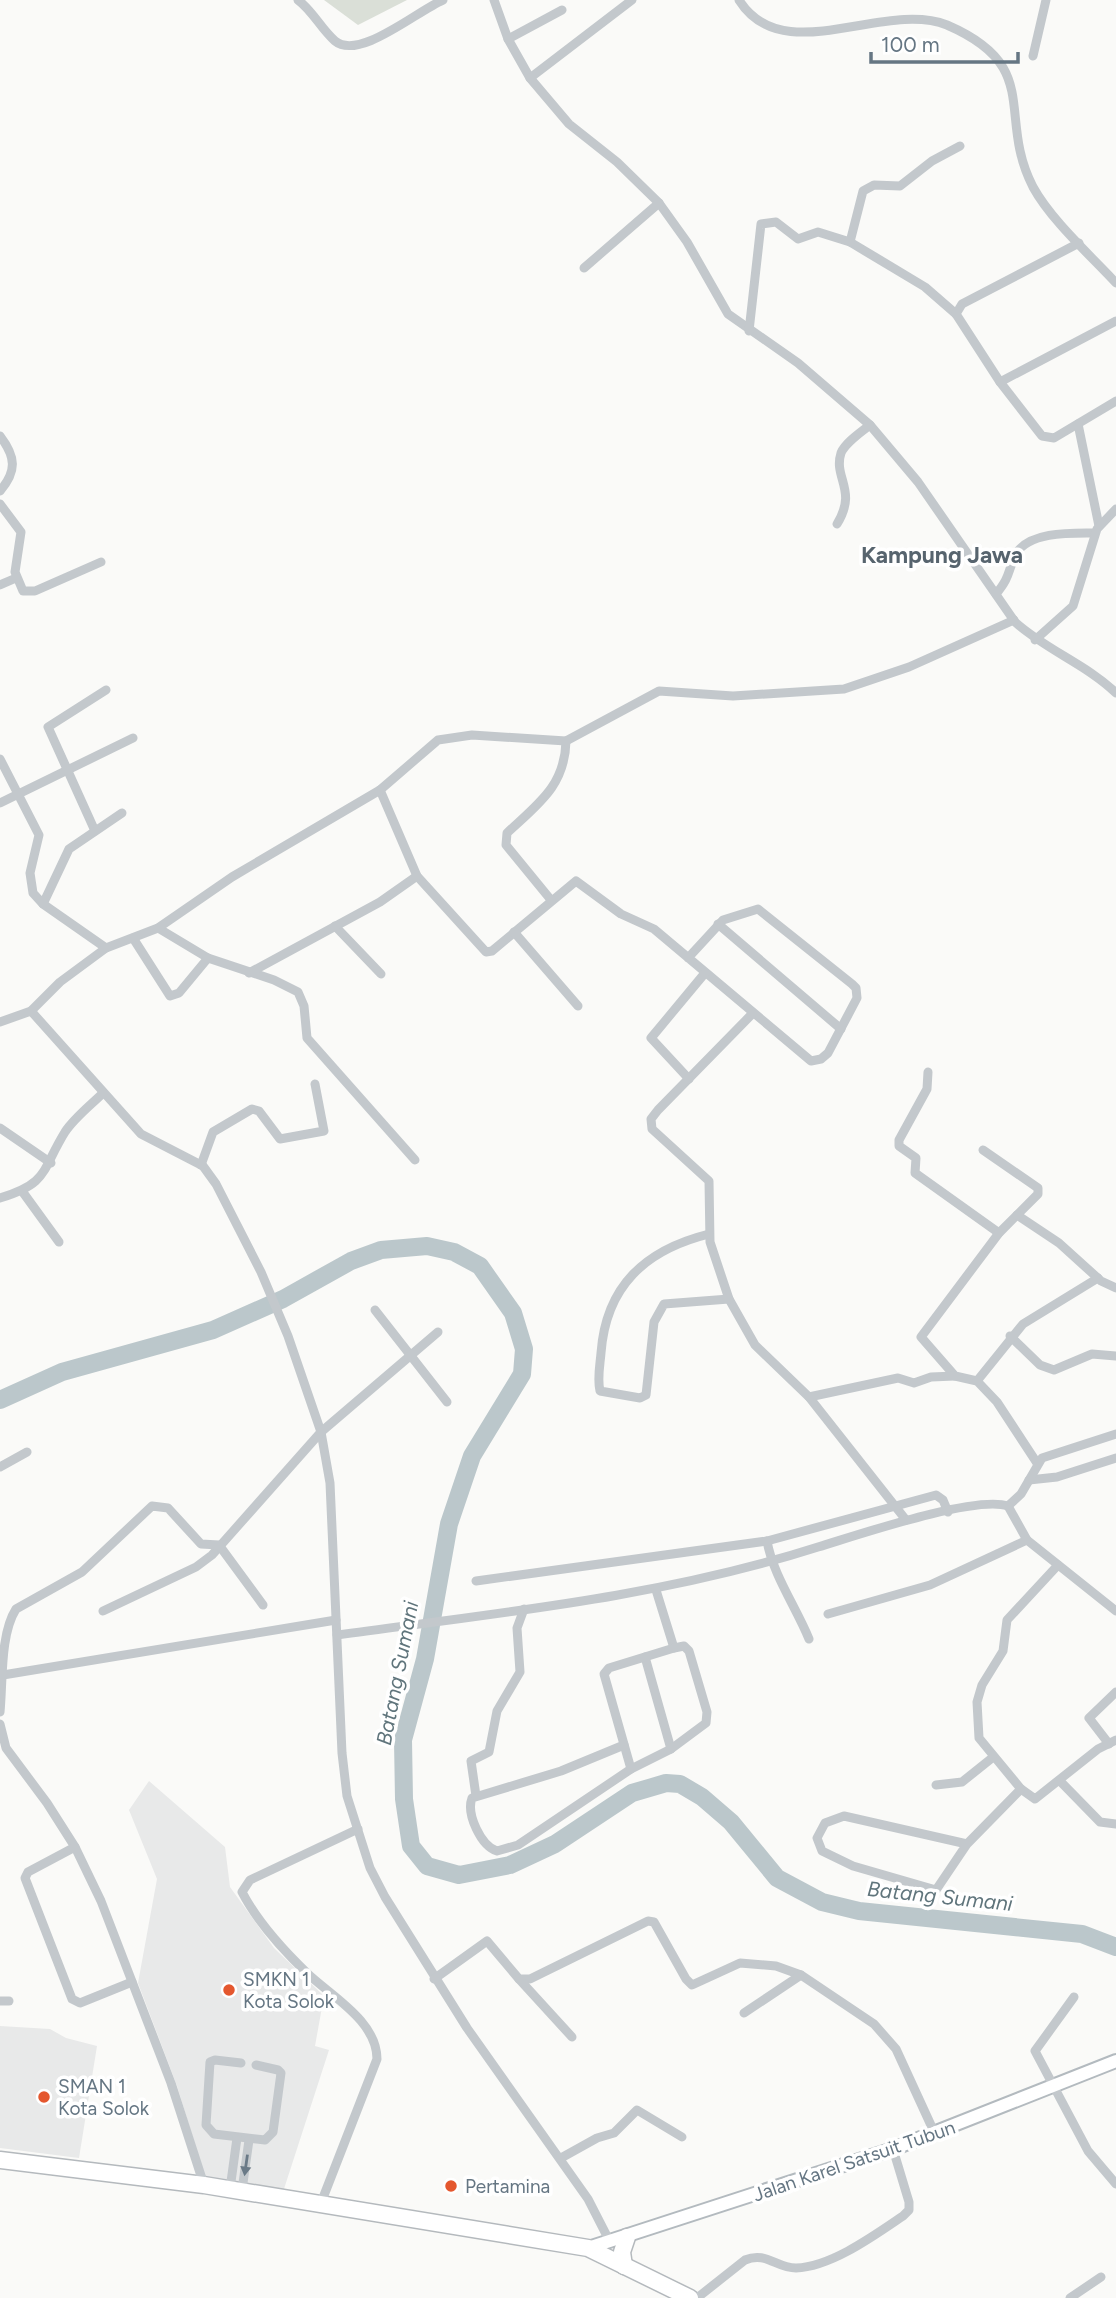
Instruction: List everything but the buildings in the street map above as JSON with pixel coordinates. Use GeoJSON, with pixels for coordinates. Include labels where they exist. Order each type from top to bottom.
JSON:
{"type":"FeatureCollection","features":[{"type":"Feature","properties":{"kind":"highway"},"geometry":{"type":"LineString","coordinates":[[0,2160],[236,2189],[589,2248],[687,2297]]}},
{"type":"Feature","properties":{"kind":"highway"},"geometry":{"type":"LineString","coordinates":[[624,2266],[622,2252],[627,2237]]}},
{"type":"Feature","properties":{"kind":"street"},"geometry":{"type":"LineString","coordinates":[[298,0],[307,6],[333,40],[342,46],[355,47],[369,43],[422,8],[443,0]]}},
{"type":"Feature","properties":{"kind":"street"},"geometry":{"type":"LineString","coordinates":[[494,0],[508,39],[530,78],[569,124],[617,162],[659,203],[687,242],[728,314],[798,363],[870,425],[918,482],[1014,620],[1035,640],[1090,672],[1116,693]]}},
{"type":"Feature","properties":{"kind":"street"},"geometry":{"type":"LineString","coordinates":[[530,78],[632,0]]}},
{"type":"Feature","properties":{"kind":"street"},"geometry":{"type":"LineString","coordinates":[[740,0],[751,16],[771,28],[810,32],[918,16],[949,26],[995,53],[1007,71],[1013,92],[1016,128],[1032,184],[1079,243],[1116,283]]}},
{"type":"Feature","properties":{"kind":"street"},"geometry":{"type":"LineString","coordinates":[[1033,56],[1046,0]]}},
{"type":"Feature","properties":{"kind":"street"},"geometry":{"type":"LineString","coordinates":[[508,39],[562,10]]}},
{"type":"Feature","properties":{"kind":"street"},"geometry":{"type":"LineString","coordinates":[[850,242],[863,191],[874,185],[900,186],[932,160],[960,146]]}},
{"type":"Feature","properties":{"kind":"street"},"geometry":{"type":"LineString","coordinates":[[584,268],[659,203]]}},
{"type":"Feature","properties":{"kind":"street"},"geometry":{"type":"LineString","coordinates":[[749,331],[761,224],[776,222],[798,239],[823,233],[850,242],[925,287],[956,314],[1000,382],[1042,436],[1054,438],[1116,401]]}},
{"type":"Feature","properties":{"kind":"street"},"geometry":{"type":"LineString","coordinates":[[956,314],[962,304],[1079,243]]}},
{"type":"Feature","properties":{"kind":"street"},"geometry":{"type":"LineString","coordinates":[[1000,382],[1116,321]]}},
{"type":"Feature","properties":{"kind":"street"},"geometry":{"type":"LineString","coordinates":[[1078,424],[1097,530]]}},
{"type":"Feature","properties":{"kind":"street"},"geometry":{"type":"LineString","coordinates":[[837,524],[847,508],[841,455],[870,425]]}},
{"type":"Feature","properties":{"kind":"street"},"geometry":{"type":"LineString","coordinates":[[0,436],[13,458],[14,466],[0,491]]}},
{"type":"Feature","properties":{"kind":"street"},"geometry":{"type":"LineString","coordinates":[[0,504],[21,532],[16,578],[23,591],[30,592],[101,562]]}},
{"type":"Feature","properties":{"kind":"street"},"geometry":{"type":"LineString","coordinates":[[1035,640],[1075,602],[1097,530],[1116,509]]}},
{"type":"Feature","properties":{"kind":"street"},"geometry":{"type":"LineString","coordinates":[[996,594],[1011,575],[1017,552],[1023,548],[1050,534],[1097,530]]}},
{"type":"Feature","properties":{"kind":"street"},"geometry":{"type":"LineString","coordinates":[[0,585],[16,578]]}},
{"type":"Feature","properties":{"kind":"street"},"geometry":{"type":"LineString","coordinates":[[0,1022],[31,1011],[60,982],[106,948],[158,928],[226,881],[380,790],[425,747],[446,737],[472,735],[566,741],[654,691],[733,696],[844,688],[926,660],[1014,620]]}},
{"type":"Feature","properties":{"kind":"street"},"geometry":{"type":"LineString","coordinates":[[95,831],[47,727],[106,690]]}},
{"type":"Feature","properties":{"kind":"street"},"geometry":{"type":"LineString","coordinates":[[0,803],[133,738]]}},
{"type":"Feature","properties":{"kind":"street"},"geometry":{"type":"LineString","coordinates":[[551,900],[506,845],[505,838],[546,796],[562,773],[566,741]]}},
{"type":"Feature","properties":{"kind":"street"},"geometry":{"type":"LineString","coordinates":[[0,759],[39,835],[30,882],[33,893],[43,904],[106,948]]}},
{"type":"Feature","properties":{"kind":"street"},"geometry":{"type":"LineString","coordinates":[[380,790],[417,876],[483,951],[492,951],[576,881],[621,914],[654,929],[671,942],[688,958],[752,1014],[811,1061],[828,1054],[857,998],[852,984],[758,909],[718,924],[688,958]]}},
{"type":"Feature","properties":{"kind":"street"},"geometry":{"type":"LineString","coordinates":[[43,904],[69,849],[122,813]]}},
{"type":"Feature","properties":{"kind":"street"},"geometry":{"type":"LineString","coordinates":[[249,972],[335,926],[417,876]]}},
{"type":"Feature","properties":{"kind":"street"},"geometry":{"type":"LineString","coordinates":[[718,924],[841,1029]]}},
{"type":"Feature","properties":{"kind":"street"},"geometry":{"type":"LineString","coordinates":[[335,926],[381,974]]}},
{"type":"Feature","properties":{"kind":"street"},"geometry":{"type":"LineString","coordinates":[[158,928],[208,958],[298,992],[304,1006],[307,1038],[415,1160]]}},
{"type":"Feature","properties":{"kind":"street"},"geometry":{"type":"LineString","coordinates":[[514,932],[578,1006]]}},
{"type":"Feature","properties":{"kind":"street"},"geometry":{"type":"LineString","coordinates":[[133,938],[170,996],[179,993],[208,958]]}},
{"type":"Feature","properties":{"kind":"street"},"geometry":{"type":"LineString","coordinates":[[689,1079],[651,1038],[705,973]]}},
{"type":"Feature","properties":{"kind":"street"},"geometry":{"type":"LineString","coordinates":[[31,1011],[141,1134],[201,1165],[216,1184],[261,1272],[288,1336],[321,1432],[330,1483],[342,1753],[347,1796],[370,1868],[434,1979],[561,2158],[610,2242]]}},
{"type":"Feature","properties":{"kind":"street"},"geometry":{"type":"LineString","coordinates":[[752,1014],[658,1110],[651,1124],[655,1133],[709,1181],[709,1234],[729,1299],[755,1345],[809,1397],[897,1505],[906,1520]]}},
{"type":"Feature","properties":{"kind":"street"},"geometry":{"type":"LineString","coordinates":[[928,1072],[928,1089],[898,1144],[916,1158],[915,1173],[999,1233]]}},
{"type":"Feature","properties":{"kind":"street"},"geometry":{"type":"LineString","coordinates":[[201,1165],[214,1132],[252,1109],[260,1111],[280,1139],[324,1131],[315,1084]]}},
{"type":"Feature","properties":{"kind":"street"},"geometry":{"type":"LineString","coordinates":[[0,1198],[22,1191],[43,1175],[65,1132],[103,1093]]}},
{"type":"Feature","properties":{"kind":"street"},"geometry":{"type":"LineString","coordinates":[[0,1128],[51,1163]]}},
{"type":"Feature","properties":{"kind":"street"},"geometry":{"type":"LineString","coordinates":[[954,1376],[923,1344],[921,1334],[999,1233],[1038,1194],[1038,1188],[983,1150]]}},
{"type":"Feature","properties":{"kind":"street"},"geometry":{"type":"LineString","coordinates":[[22,1191],[59,1242]]}},
{"type":"Feature","properties":{"kind":"street"},"geometry":{"type":"LineString","coordinates":[[1017,1215],[1059,1243],[1091,1268],[1098,1278],[1116,1288]]}},
{"type":"Feature","properties":{"kind":"street"},"geometry":{"type":"LineString","coordinates":[[709,1234],[682,1241],[666,1250],[642,1266],[619,1291],[605,1317],[600,1391],[606,1395],[640,1398],[646,1395],[654,1322],[664,1304],[729,1299]]}},
{"type":"Feature","properties":{"kind":"street"},"geometry":{"type":"LineString","coordinates":[[976,1381],[1010,1336],[1029,1320],[1098,1278]]}},
{"type":"Feature","properties":{"kind":"street"},"geometry":{"type":"LineString","coordinates":[[375,1310],[447,1402]]}},
{"type":"Feature","properties":{"kind":"street"},"geometry":{"type":"LineString","coordinates":[[103,1611],[196,1567],[270,1493],[321,1432],[412,1358],[438,1332]]}},
{"type":"Feature","properties":{"kind":"street"},"geometry":{"type":"LineString","coordinates":[[1010,1336],[1040,1365],[1054,1370],[1092,1353],[1116,1356]]}},
{"type":"Feature","properties":{"kind":"street"},"geometry":{"type":"LineString","coordinates":[[809,1397],[898,1377],[914,1383],[931,1377],[954,1376],[976,1381],[997,1402],[1037,1463]]}},
{"type":"Feature","properties":{"kind":"street"},"geometry":{"type":"LineString","coordinates":[[1008,1506],[1029,1480],[1037,1463],[1050,1454],[1116,1434]]}},
{"type":"Feature","properties":{"kind":"street"},"geometry":{"type":"LineString","coordinates":[[0,1467],[27,1452]]}},
{"type":"Feature","properties":{"kind":"street"},"geometry":{"type":"LineString","coordinates":[[1029,1480],[1057,1477],[1116,1458]]}},
{"type":"Feature","properties":{"kind":"street"},"geometry":{"type":"LineString","coordinates":[[476,1581],[767,1541],[936,1495],[943,1500],[948,1512]]}},
{"type":"Feature","properties":{"kind":"street"},"geometry":{"type":"LineString","coordinates":[[337,1635],[656,1590],[772,1562],[906,1520],[990,1504],[1008,1506]]}},
{"type":"Feature","properties":{"kind":"street"},"geometry":{"type":"LineString","coordinates":[[0,1713],[2,1639],[10,1616],[16,1609],[74,1578],[152,1506],[168,1507],[201,1544],[219,1545]]}},
{"type":"Feature","properties":{"kind":"street"},"geometry":{"type":"LineString","coordinates":[[1008,1506],[1027,1540],[1116,1611]]}},
{"type":"Feature","properties":{"kind":"street"},"geometry":{"type":"LineString","coordinates":[[828,1614],[930,1585],[1027,1540]]}},
{"type":"Feature","properties":{"kind":"street"},"geometry":{"type":"LineString","coordinates":[[767,1541],[772,1562],[809,1639]]}},
{"type":"Feature","properties":{"kind":"street"},"geometry":{"type":"LineString","coordinates":[[219,1545],[263,1605]]}},
{"type":"Feature","properties":{"kind":"street"},"geometry":{"type":"LineString","coordinates":[[1058,1565],[1010,1615],[1003,1651],[978,1695],[979,1738],[992,1758],[1021,1789],[1032,1798],[1039,1798],[1112,1742],[1090,1718],[1116,1692]]}},
{"type":"Feature","properties":{"kind":"street"},"geometry":{"type":"LineString","coordinates":[[656,1590],[674,1648]]}},
{"type":"Feature","properties":{"kind":"street"},"geometry":{"type":"LineString","coordinates":[[476,1796],[471,1761],[488,1754],[497,1711],[518,1678],[517,1628],[524,1609]]}},
{"type":"Feature","properties":{"kind":"street"},"geometry":{"type":"LineString","coordinates":[[3,1675],[336,1620]]}},
{"type":"Feature","properties":{"kind":"street"},"geometry":{"type":"LineString","coordinates":[[624,1745],[561,1771],[476,1796],[470,1802],[470,1813],[488,1847],[502,1851],[518,1845],[631,1769],[671,1749],[700,1729],[707,1716],[689,1651],[684,1646],[609,1668],[604,1674],[631,1769]]}},
{"type":"Feature","properties":{"kind":"street"},"geometry":{"type":"LineString","coordinates":[[645,1657],[671,1749]]}},
{"type":"Feature","properties":{"kind":"street"},"geometry":{"type":"LineString","coordinates":[[0,1724],[6,1748],[47,1803],[75,1847],[101,1901],[205,2185]]}},
{"type":"Feature","properties":{"kind":"street"},"geometry":{"type":"LineString","coordinates":[[936,1785],[962,1783],[992,1758]]}},
{"type":"Feature","properties":{"kind":"street"},"geometry":{"type":"LineString","coordinates":[[1060,1781],[1100,1822],[1116,1824]]}},
{"type":"Feature","properties":{"kind":"street"},"geometry":{"type":"LineString","coordinates":[[967,1844],[844,1816],[825,1823],[817,1838],[822,1851],[847,1864],[933,1891],[939,1889],[967,1844],[1021,1789]]}},
{"type":"Feature","properties":{"kind":"street"},"geometry":{"type":"LineString","coordinates":[[321,2203],[377,2059],[375,2040],[357,2018],[306,1972],[254,1915],[242,1892],[250,1880],[358,1829]]}},
{"type":"Feature","properties":{"kind":"street"},"geometry":{"type":"LineString","coordinates":[[75,1847],[28,1872],[25,1878],[72,1998],[80,2003],[132,1982]]}},
{"type":"Feature","properties":{"kind":"street"},"geometry":{"type":"LineString","coordinates":[[519,1979],[533,1978],[648,1921],[655,1923],[692,1985],[740,1963],[776,1966],[801,1975],[880,2030],[900,2054],[935,2134]]}},
{"type":"Feature","properties":{"kind":"street"},"geometry":{"type":"LineString","coordinates":[[434,1979],[487,1941],[572,2037]]}},
{"type":"Feature","properties":{"kind":"street"},"geometry":{"type":"LineString","coordinates":[[744,2012],[801,1975]]}},
{"type":"Feature","properties":{"kind":"street"},"geometry":{"type":"LineString","coordinates":[[1074,1997],[1035,2048],[1088,2151],[1116,2184]]}},
{"type":"Feature","properties":{"kind":"street"},"geometry":{"type":"LineString","coordinates":[[241,2063],[210,2062],[205,2119],[214,2134],[249,2140],[265,2140],[271,2136],[281,2076],[278,2070],[256,2065]]}},
{"type":"Feature","properties":{"kind":"street","name":"Jalan Karel Satsuit Tubun"},"geometry":{"type":"LineString","coordinates":[[589,2248],[893,2149],[1116,2062]]}},
{"type":"Feature","properties":{"kind":"street"},"geometry":{"type":"LineString","coordinates":[[561,2158],[597,2138],[614,2133],[637,2110],[682,2137]]}},
{"type":"Feature","properties":{"kind":"street"},"geometry":{"type":"LineString","coordinates":[[236,2189],[237,2138]]}},
{"type":"Feature","properties":{"kind":"street"},"geometry":{"type":"LineString","coordinates":[[236,2189],[249,2140]]}},
{"type":"Feature","properties":{"kind":"street"},"geometry":{"type":"LineString","coordinates":[[687,2297],[754,2256],[764,2256],[789,2267],[804,2267],[861,2245],[904,2216],[909,2210],[909,2202],[893,2149]]}},
{"type":"Feature","properties":{"kind":"street"},"geometry":{"type":"LineString","coordinates":[[1070,2298],[1101,2277]]}},
{"type":"Feature","properties":{"kind":"shaded area"},"geometry":{"type":"Polygon","coordinates":[[[324,0],[407,0],[358,25],[324,0]]]}},
{"type":"Feature","properties":{"kind":"shaded area","name":"SMKN 1 Kota Solok"},"geometry":{"type":"Polygon","coordinates":[[[149,1781],[225,1847],[230,1887],[274,1948],[324,1996],[315,2046],[329,2050],[283,2192],[206,2180],[177,2086],[138,1983],[157,1879],[129,1810],[149,1781]]]}},
{"type":"Feature","properties":{"kind":"shaded area","name":"SMAN 1 Kota Solok"},"geometry":{"type":"Polygon","coordinates":[[[0,2026],[50,2029],[66,2038],[97,2046],[79,2158],[0,2148],[0,2026]]]}},
{"type":"Feature","properties":{"kind":"waterway","name":"Batang Sumani"},"geometry":{"type":"LineString","coordinates":[[0,1400],[62,1372],[213,1330],[283,1299],[351,1261],[381,1250],[427,1246],[454,1252],[480,1266],[513,1313],[524,1349],[522,1374],[472,1456],[449,1524],[425,1659],[403,1740],[404,1799],[411,1846],[427,1866],[459,1875],[510,1865],[555,1844],[632,1793],[666,1783],[680,1784],[702,1797],[731,1822],[777,1878],[822,1902],[859,1911],[1082,1934],[1116,1947]]}},
{"type":"Feature","properties":{"kind":"place","name":"SMKN 1 Kota Solok"},"geometry":{"type":"Point","coordinates":[229,1990]}},
{"type":"Feature","properties":{"kind":"place","name":"SMAN 1 Kota Solok"},"geometry":{"type":"Point","coordinates":[44,2097]}},
{"type":"Feature","properties":{"kind":"place","name":"Pertamina"},"geometry":{"type":"Point","coordinates":[451,2186]}},
{"type":"Feature","properties":{"kind":"district","name":"Kampung Jawa"},"geometry":{"type":"Point","coordinates":[942,555]}}]}
